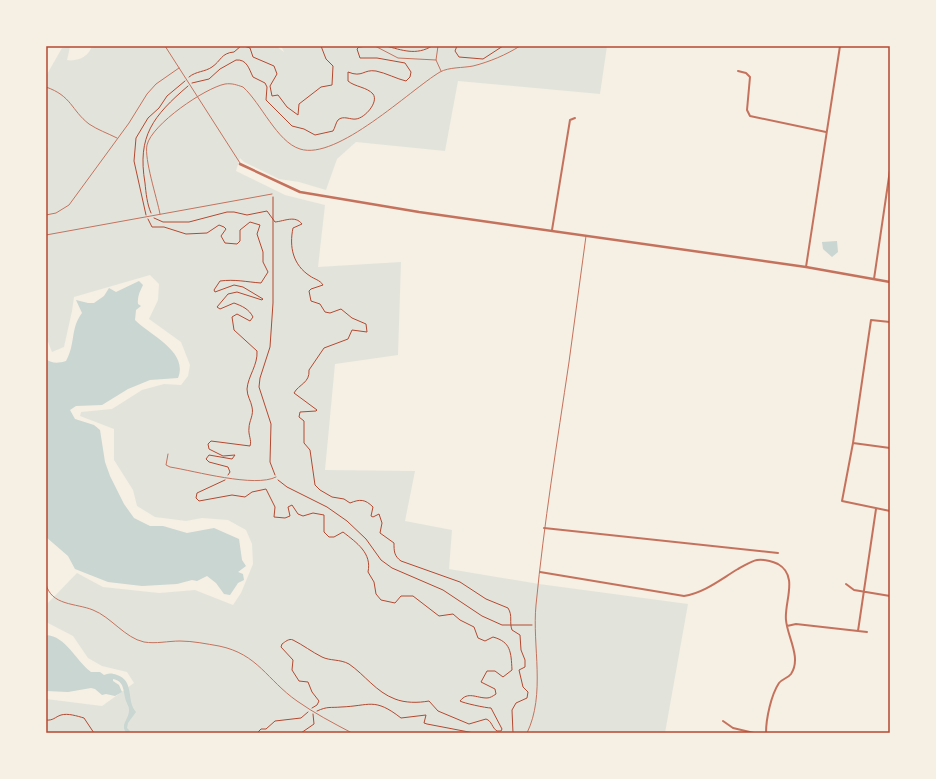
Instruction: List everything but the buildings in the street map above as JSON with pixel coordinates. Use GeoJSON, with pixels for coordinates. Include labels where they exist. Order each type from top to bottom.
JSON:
{"type":"FeatureCollection","features":[{"type":"Feature","properties":{"kind":"street"},"geometry":{"type":"LineString","coordinates":[[806,267],[840,46]]}},
{"type":"Feature","properties":{"kind":"street"},"geometry":{"type":"LineString","coordinates":[[738,71],[746,73],[750,77],[746,110],[750,116],[826,132]]}},
{"type":"Feature","properties":{"kind":"street"},"geometry":{"type":"LineString","coordinates":[[552,230],[570,120],[575,118]]}},
{"type":"Feature","properties":{"kind":"street"},"geometry":{"type":"LineString","coordinates":[[240,164],[300,192],[419,212],[806,267],[890,282]]}},
{"type":"Feature","properties":{"kind":"street"},"geometry":{"type":"LineString","coordinates":[[874,279],[890,170]]}},
{"type":"Feature","properties":{"kind":"street"},"geometry":{"type":"LineString","coordinates":[[886,194],[890,195]]}},
{"type":"Feature","properties":{"kind":"street"},"geometry":{"type":"LineString","coordinates":[[890,322],[871,320],[853,443],[842,501],[890,511]]}},
{"type":"Feature","properties":{"kind":"street"},"geometry":{"type":"LineString","coordinates":[[853,443],[890,448]]}},
{"type":"Feature","properties":{"kind":"street"},"geometry":{"type":"LineString","coordinates":[[858,631],[876,508]]}},
{"type":"Feature","properties":{"kind":"street"},"geometry":{"type":"LineString","coordinates":[[544,528],[778,553]]}},
{"type":"Feature","properties":{"kind":"street"},"geometry":{"type":"LineString","coordinates":[[540,572],[684,596],[702,591],[755,560],[774,562],[782,566],[788,576],[790,584],[785,618],[786,626],[793,642],[793,664],[791,674],[779,683],[770,707],[766,733]]}},
{"type":"Feature","properties":{"kind":"street"},"geometry":{"type":"LineString","coordinates":[[846,584],[854,590],[863,593],[890,596]]}},
{"type":"Feature","properties":{"kind":"street"},"geometry":{"type":"LineString","coordinates":[[786,626],[796,624],[867,632]]}},
{"type":"Feature","properties":{"kind":"street"},"geometry":{"type":"LineString","coordinates":[[724,721],[733,728],[754,733]]}},
{"type":"Feature","properties":{"kind":"lane"},"geometry":{"type":"LineString","coordinates":[[165,46],[240,164]]}},
{"type":"Feature","properties":{"kind":"lane"},"geometry":{"type":"LineString","coordinates":[[375,46],[398,58],[436,60]]}},
{"type":"Feature","properties":{"kind":"lane"},"geometry":{"type":"LineString","coordinates":[[438,46],[436,60],[442,71]]}},
{"type":"Feature","properties":{"kind":"lane"},"geometry":{"type":"LineString","coordinates":[[160,214],[147,156],[147,145],[156,128],[169,116],[224,84],[233,84],[244,87],[288,142],[299,149],[310,151],[322,149],[360,130],[385,114],[442,71],[474,66],[510,52],[520,46]]}},
{"type":"Feature","properties":{"kind":"lane"},"geometry":{"type":"LineString","coordinates":[[46,215],[56,213],[69,205],[156,84],[180,68]]}},
{"type":"Feature","properties":{"kind":"lane"},"geometry":{"type":"LineString","coordinates":[[46,87],[58,91],[65,97],[87,123],[105,134],[118,138]]}},
{"type":"Feature","properties":{"kind":"lane"},"geometry":{"type":"LineString","coordinates":[[46,235],[272,194]]}},
{"type":"Feature","properties":{"kind":"lane"},"geometry":{"type":"LineString","coordinates":[[527,733],[533,720],[535,705],[537,660],[535,625],[544,528],[586,236]]}},
{"type":"Feature","properties":{"kind":"lane"},"geometry":{"type":"LineString","coordinates":[[168,454],[167,466],[258,481],[276,477]]}},
{"type":"Feature","properties":{"kind":"lane"},"geometry":{"type":"LineString","coordinates":[[46,584],[47,588],[55,598],[62,602],[85,607],[102,614],[139,640],[157,643],[188,641],[221,646],[247,655],[296,701],[352,733]]}},
{"type":"Feature","properties":{"kind":"path"},"geometry":{"type":"LineString","coordinates":[[241,46],[234,52],[227,53],[220,57],[211,68],[193,74],[167,96],[159,108],[148,118],[136,138],[134,160],[146,217],[152,227],[164,227],[186,234],[208,233],[219,225],[224,226],[226,229],[221,236],[225,243],[237,244],[240,241],[240,230],[246,224],[250,222],[260,225],[257,234],[263,252],[263,262],[268,272],[261,283],[239,279],[220,281],[214,290],[215,292],[218,292],[234,285],[243,287],[263,299],[262,300],[237,292],[228,294],[217,307],[220,309],[234,303],[245,307],[253,317],[250,321],[237,314],[232,317],[234,330],[257,351],[257,359],[248,380],[247,391],[252,408],[252,418],[248,427],[251,442],[250,446],[211,441],[208,444],[209,449],[223,456],[235,455],[232,459],[209,454],[206,459],[209,462],[228,467],[230,472],[227,477],[218,484],[202,489],[196,493],[196,498],[199,501],[232,495],[240,495],[245,497],[252,492],[266,490],[275,507],[274,517],[285,518],[290,516],[288,507],[292,505],[298,514],[303,516],[313,514],[324,516],[324,532],[329,537],[334,537],[343,532],[362,548],[369,564],[368,572],[374,582],[376,594],[381,600],[395,603],[401,596],[413,596],[439,616],[453,614],[460,620],[474,627],[478,638],[485,641],[493,637],[503,639],[509,648],[512,670],[503,678],[495,671],[488,671],[481,682],[495,689],[496,694],[488,698],[470,695],[460,701],[468,705],[474,704],[484,708],[491,708],[502,729],[500,731],[496,731],[489,720],[486,719],[469,724],[438,711],[429,701],[414,702],[396,699],[375,687],[344,661],[323,658],[312,649],[289,640],[282,644],[282,646],[293,660],[292,670],[299,682],[308,682],[312,692],[319,700],[317,705],[301,718],[279,720],[266,729],[261,729],[257,733]]}},
{"type":"Feature","properties":{"kind":"path"},"geometry":{"type":"LineString","coordinates":[[244,46],[250,48],[253,57],[274,66],[277,74],[270,86],[272,96],[278,95],[281,97],[287,107],[298,116],[299,104],[321,87],[332,85],[333,66],[326,59],[321,46]]}},
{"type":"Feature","properties":{"kind":"path"},"geometry":{"type":"LineString","coordinates":[[368,46],[359,46],[357,49],[360,58],[376,58],[405,64],[410,72],[410,77],[406,81],[378,71],[372,71],[357,76],[348,72],[348,81],[372,93],[375,99],[374,103],[364,115],[357,119],[343,118],[338,120],[332,131],[325,134],[312,135],[304,129],[288,123],[266,100],[267,87],[265,83],[253,77],[248,64],[239,59],[220,68],[209,79],[198,80],[190,85],[175,97],[159,115],[143,144],[142,169],[149,209],[153,216],[163,222],[182,220],[189,222],[227,212],[247,215],[267,211],[275,222],[297,219],[302,224],[293,228],[292,244],[294,257],[298,267],[323,285],[309,291],[311,301],[320,304],[325,312],[330,313],[341,310],[352,318],[366,324],[368,329],[368,332],[352,330],[348,339],[324,348],[308,370],[309,375],[307,380],[294,393],[317,410],[300,412],[299,417],[304,421],[304,443],[310,450],[315,485],[320,490],[332,497],[344,499],[350,503],[362,500],[367,501],[373,507],[371,516],[373,517],[379,514],[382,523],[380,533],[394,543],[396,558],[406,564],[460,582],[486,599],[508,608],[512,617],[510,626],[512,630],[520,634],[521,650],[525,660],[525,667],[519,670],[523,687],[528,692],[527,698],[516,703],[512,710],[513,733]]}},
{"type":"Feature","properties":{"kind":"path"},"geometry":{"type":"LineString","coordinates":[[386,46],[405,52],[417,52],[432,46]]}},
{"type":"Feature","properties":{"kind":"path"},"geometry":{"type":"LineString","coordinates":[[457,46],[455,51],[459,57],[483,59],[501,49],[503,46]]}},
{"type":"Feature","properties":{"kind":"path"},"geometry":{"type":"LineString","coordinates":[[272,194],[274,286],[270,347],[260,378],[259,387],[270,424],[270,462],[276,477],[287,487],[327,507],[347,521],[366,539],[381,560],[392,568],[443,590],[482,616],[502,625],[535,625]]}},
{"type":"Feature","properties":{"kind":"path"},"geometry":{"type":"LineString","coordinates":[[301,733],[314,724],[313,714],[315,712],[330,706],[341,707],[373,703],[392,711],[401,718],[426,715],[424,722],[427,724],[474,733],[486,733]]}},
{"type":"Feature","properties":{"kind":"path"},"geometry":{"type":"LineString","coordinates":[[46,720],[53,720],[62,715],[84,718],[94,733]]}},
{"type":"Feature","properties":{"kind":"shaded area"},"geometry":{"type":"Polygon","coordinates":[[[92,46],[276,46],[284,52],[281,46],[607,46],[600,94],[458,81],[445,151],[356,142],[337,159],[326,190],[299,182],[279,179],[244,162],[240,158],[236,171],[285,195],[325,205],[318,267],[401,262],[398,355],[335,364],[325,470],[415,471],[405,521],[452,530],[449,569],[539,584],[688,604],[665,733],[46,733],[46,699],[102,706],[134,683],[127,672],[102,666],[88,658],[73,636],[46,622],[46,605],[77,573],[103,587],[159,593],[195,590],[233,605],[241,593],[253,564],[252,544],[246,530],[228,520],[202,518],[186,521],[155,517],[137,506],[133,490],[114,460],[114,429],[80,416],[81,412],[112,409],[142,390],[164,384],[181,385],[188,376],[190,365],[181,342],[149,319],[158,300],[159,284],[150,275],[74,297],[64,347],[52,352],[46,337],[46,147],[48,145],[46,140],[46,76],[62,48],[70,47],[67,60],[75,60],[86,55],[91,50],[92,46]]]}},
{"type":"Feature","properties":{"kind":"shaded area"},"geometry":{"type":"Polygon","coordinates":[[[837,241],[838,252],[832,257],[823,249],[822,242],[837,241]]]}},
{"type":"Feature","properties":{"kind":"shaded area"},"geometry":{"type":"Polygon","coordinates":[[[139,281],[143,285],[138,299],[138,304],[141,306],[136,310],[135,320],[173,351],[180,368],[178,378],[150,380],[128,389],[102,405],[76,406],[70,410],[75,419],[94,425],[100,430],[105,462],[110,476],[124,504],[134,518],[150,526],[163,526],[187,533],[214,528],[239,539],[242,560],[246,566],[238,572],[243,574],[244,580],[238,583],[230,595],[224,594],[216,583],[207,576],[197,581],[192,580],[177,584],[142,586],[108,582],[75,569],[68,556],[46,537],[46,359],[56,363],[66,361],[71,348],[74,330],[82,313],[76,300],[94,303],[104,296],[109,288],[116,292],[139,281]]]}},
{"type":"Feature","properties":{"kind":"shaded area"},"geometry":{"type":"Polygon","coordinates":[[[46,635],[53,636],[65,644],[91,672],[100,672],[104,675],[115,674],[123,678],[128,686],[131,702],[136,712],[128,723],[127,728],[132,733],[126,733],[124,730],[124,724],[129,713],[129,709],[122,684],[117,680],[113,679],[113,681],[119,685],[122,692],[115,696],[106,694],[102,695],[95,689],[91,688],[68,692],[46,691],[46,635]]]}}]}
